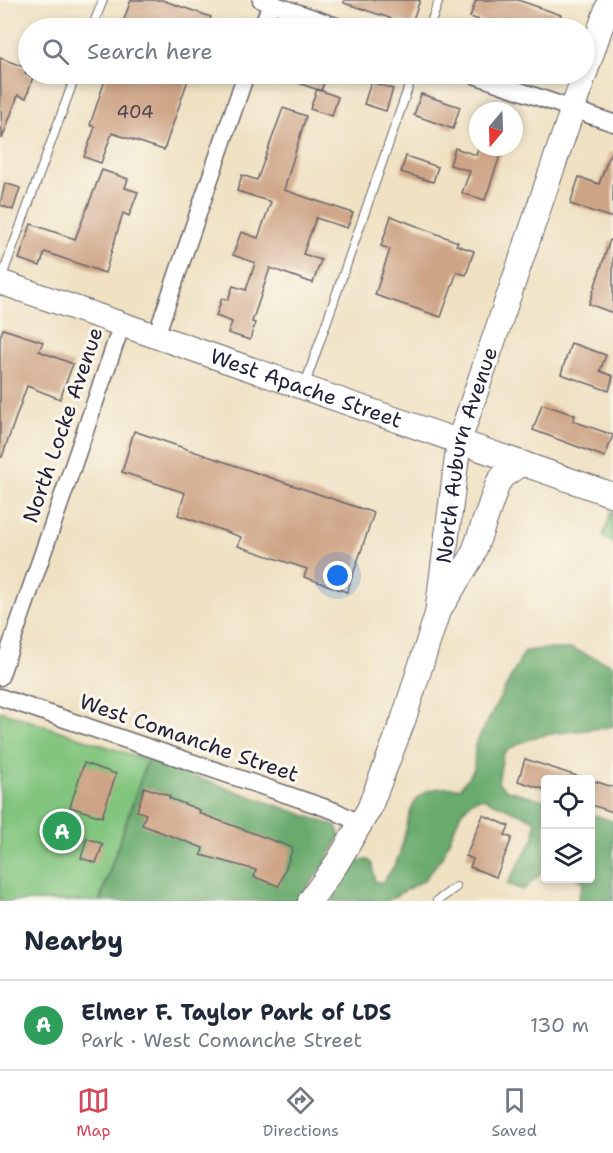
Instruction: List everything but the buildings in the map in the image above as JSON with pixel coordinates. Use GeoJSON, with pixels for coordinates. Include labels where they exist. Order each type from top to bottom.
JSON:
{"type":"FeatureCollection","features":[{"type":"Feature","properties":{"kind":"main road","name":"North Auburn Avenue"},"geometry":{"type":"LineString","coordinates":[[595,43],[610,0]]}},
{"type":"Feature","properties":{"kind":"main road","name":"North Auburn Avenue"},"geometry":{"type":"LineString","coordinates":[[310,901],[338,863],[361,824],[403,721],[436,614],[459,441],[581,84]]}},
{"type":"Feature","properties":{"kind":"main road","name":"West Apache Street"},"geometry":{"type":"LineString","coordinates":[[0,282],[613,495]]}},
{"type":"Feature","properties":{"kind":"main road"},"geometry":{"type":"LineString","coordinates":[[436,614],[472,557],[498,483],[503,476],[522,463]]}},
{"type":"Feature","properties":{"kind":"street"},"geometry":{"type":"LineString","coordinates":[[264,18],[267,1],[314,18]]}},
{"type":"Feature","properties":{"kind":"street"},"geometry":{"type":"LineString","coordinates":[[156,336],[243,84]]}},
{"type":"Feature","properties":{"kind":"street"},"geometry":{"type":"LineString","coordinates":[[500,84],[613,123]]}},
{"type":"Feature","properties":{"kind":"street","name":"North Locke Avenue"},"geometry":{"type":"LineString","coordinates":[[0,677],[122,324]]}},
{"type":"Feature","properties":{"kind":"street","name":"West Comanche Street"},"geometry":{"type":"LineString","coordinates":[[0,697],[335,811],[361,824]]}},
{"type":"Feature","properties":{"kind":"lane"},"geometry":{"type":"LineString","coordinates":[[96,18],[103,0]]}},
{"type":"Feature","properties":{"kind":"lane"},"geometry":{"type":"LineString","coordinates":[[433,18],[439,0]]}},
{"type":"Feature","properties":{"kind":"lane"},"geometry":{"type":"LineString","coordinates":[[0,282],[72,84]]}},
{"type":"Feature","properties":{"kind":"lane"},"geometry":{"type":"LineString","coordinates":[[304,387],[410,84]]}},
{"type":"Feature","properties":{"kind":"lane"},"geometry":{"type":"LineString","coordinates":[[437,901],[456,887]]}},
{"type":"Feature","properties":{"kind":"green space"},"geometry":{"type":"Polygon","coordinates":[[[611,512],[613,513],[613,543],[603,537],[611,512]]]}},
{"type":"Feature","properties":{"kind":"green space"},"geometry":{"type":"Polygon","coordinates":[[[573,649],[613,665],[613,726],[541,736],[515,746],[503,754],[498,783],[507,790],[541,799],[541,874],[523,890],[507,884],[534,838],[535,820],[482,798],[473,800],[461,813],[442,857],[424,880],[387,901],[325,901],[354,861],[368,860],[372,864],[375,882],[383,882],[398,858],[409,817],[419,797],[428,791],[441,788],[460,788],[474,769],[475,745],[525,651],[573,649]]]}},
{"type":"Feature","properties":{"kind":"green space"},"geometry":{"type":"Polygon","coordinates":[[[0,711],[147,760],[99,901],[0,901],[0,711]]]}},
{"type":"Feature","properties":{"kind":"green space"},"geometry":{"type":"Polygon","coordinates":[[[147,760],[336,826],[340,836],[323,867],[297,901],[100,901],[147,760]]]}},
{"type":"Feature","properties":{"kind":"green space"},"geometry":{"type":"Polygon","coordinates":[[[595,815],[613,821],[613,901],[577,901],[583,883],[595,883],[595,815]]]}},
{"type":"Feature","properties":{"kind":"place","name":"Elmer F. Taylor Park of LDS"},"geometry":{"type":"Point","coordinates":[62,831]}}]}
